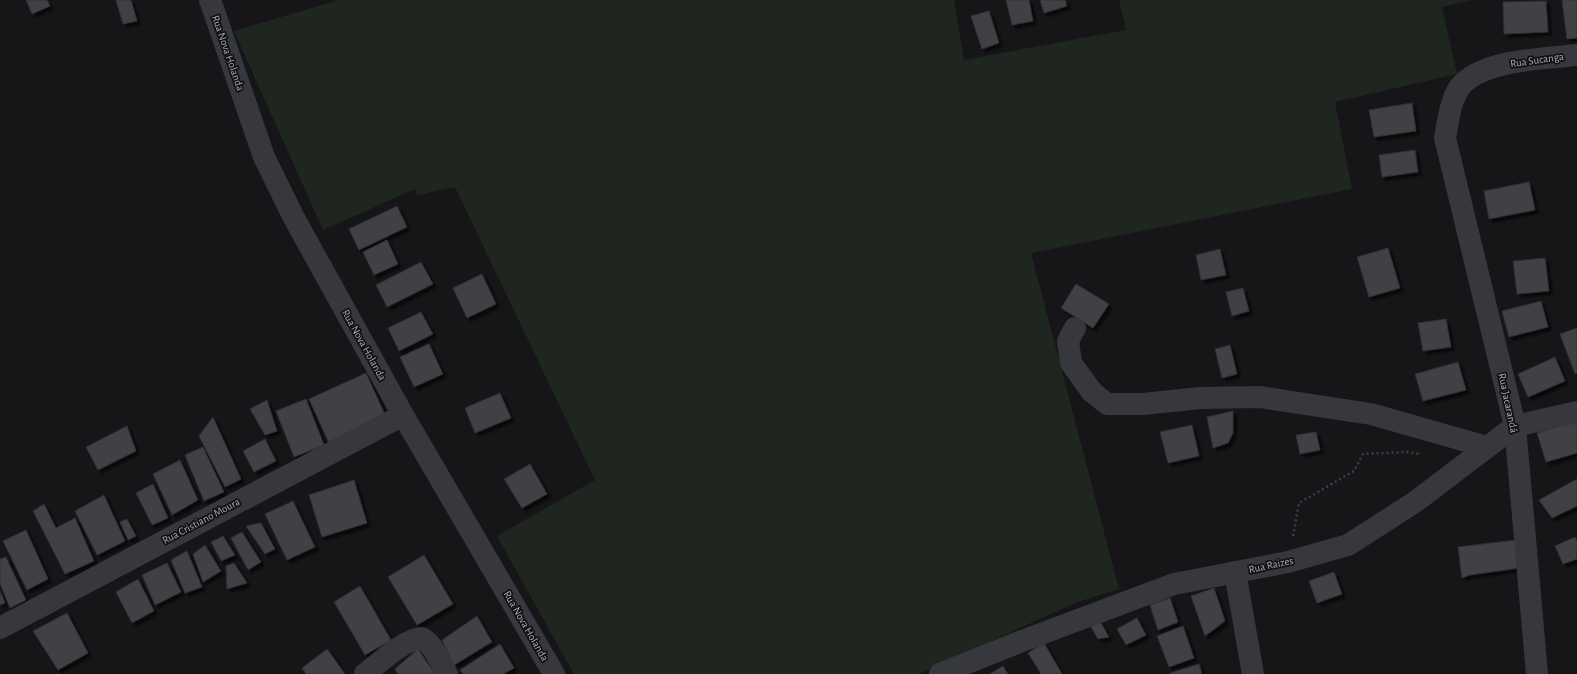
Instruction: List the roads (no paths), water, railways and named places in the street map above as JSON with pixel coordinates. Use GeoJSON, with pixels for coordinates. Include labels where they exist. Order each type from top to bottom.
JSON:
{"type":"FeatureCollection","features":[{"type":"Feature","properties":{"kind":"street","name":"Rua Nova Holanda"},"geometry":{"type":"LineString","coordinates":[[210,0],[264,157],[294,218],[403,415],[554,674]]}},
{"type":"Feature","properties":{"kind":"street","name":"Rua Sucanga"},"geometry":{"type":"LineString","coordinates":[[1445,138],[1451,109],[1459,89],[1469,78],[1483,70],[1519,61],[1577,55]]}},
{"type":"Feature","properties":{"kind":"street","name":"Rua Jacarandá"},"geometry":{"type":"LineString","coordinates":[[1445,138],[1515,426],[1537,674]]}},
{"type":"Feature","properties":{"kind":"street"},"geometry":{"type":"LineString","coordinates":[[1075,328],[1068,341],[1071,363],[1092,392],[1106,404],[1143,404],[1200,398],[1260,397],[1371,414],[1486,447]]}},
{"type":"Feature","properties":{"kind":"street","name":"Rua Raizes"},"geometry":{"type":"LineString","coordinates":[[940,674],[1022,641],[1174,584],[1288,562],[1348,545],[1415,502],[1515,426],[1577,412]]}},
{"type":"Feature","properties":{"kind":"street","name":"Rua Cristiano Moura"},"geometry":{"type":"LineString","coordinates":[[0,628],[403,415]]}},
{"type":"Feature","properties":{"kind":"street"},"geometry":{"type":"LineString","coordinates":[[1236,572],[1253,674]]}},
{"type":"Feature","properties":{"kind":"street"},"geometry":{"type":"LineString","coordinates":[[365,674],[397,650],[418,638],[422,638],[427,641],[447,674]]}}]}
